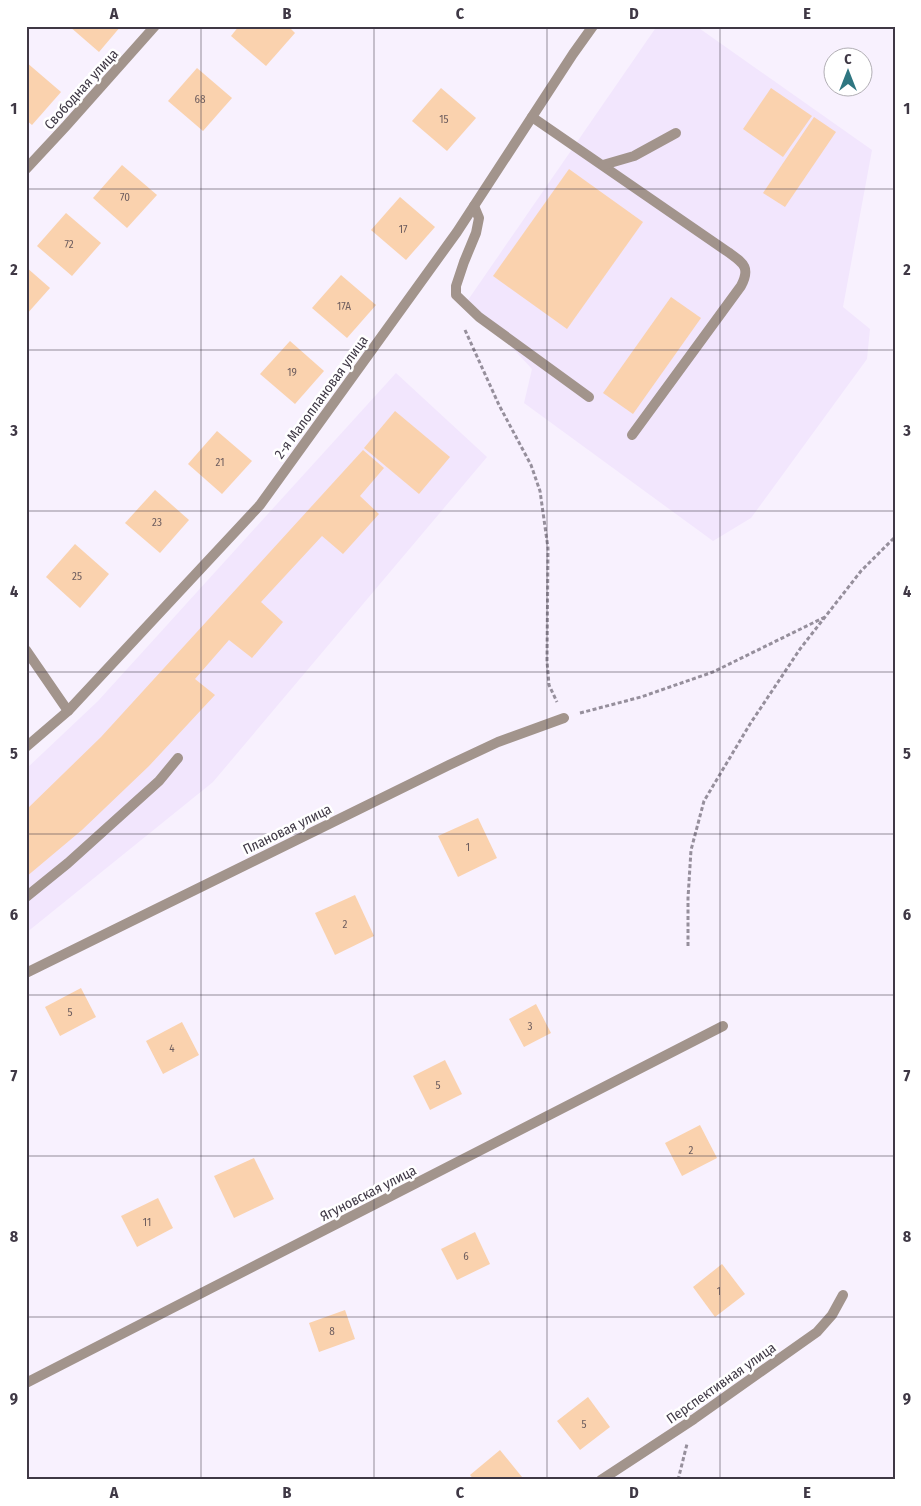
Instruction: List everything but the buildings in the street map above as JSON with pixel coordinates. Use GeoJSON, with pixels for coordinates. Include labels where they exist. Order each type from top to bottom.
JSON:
{"type":"FeatureCollection","features":[{"type":"Feature","properties":{"kind":"street","name":"Свободная улица"},"geometry":{"type":"LineString","coordinates":[[26,169],[155,26]]}},
{"type":"Feature","properties":{"kind":"street","name":"2-я Малоплановая улица"},"geometry":{"type":"LineString","coordinates":[[26,747],[68,711],[260,505],[451,240],[593,26]]}},
{"type":"Feature","properties":{"kind":"street"},"geometry":{"type":"LineString","coordinates":[[532,117],[745,266],[745,278],[741,286],[632,435]]}},
{"type":"Feature","properties":{"kind":"street"},"geometry":{"type":"LineString","coordinates":[[603,165],[634,156],[676,133]]}},
{"type":"Feature","properties":{"kind":"street"},"geometry":{"type":"LineString","coordinates":[[474,206],[479,218],[476,233],[456,286],[456,295],[479,317],[589,397]]}},
{"type":"Feature","properties":{"kind":"street"},"geometry":{"type":"LineString","coordinates":[[26,650],[68,711]]}},
{"type":"Feature","properties":{"kind":"street","name":"Плановая улица"},"geometry":{"type":"LineString","coordinates":[[26,973],[449,765],[498,742],[564,718]]}},
{"type":"Feature","properties":{"kind":"street"},"geometry":{"type":"LineString","coordinates":[[26,897],[68,863],[159,781],[178,758]]}},
{"type":"Feature","properties":{"kind":"street","name":"Ягуновская улица"},"geometry":{"type":"LineString","coordinates":[[26,1383],[723,1026]]}},
{"type":"Feature","properties":{"kind":"street","name":"Перспективная улица"},"geometry":{"type":"LineString","coordinates":[[601,1480],[694,1419],[817,1332],[832,1315],[843,1295]]}},
{"type":"Feature","properties":{"kind":"path"},"geometry":{"type":"LineString","coordinates":[[463,324],[500,405],[531,466],[540,491],[548,548],[547,661],[549,685],[564,718],[641,697],[713,672],[825,617]]}},
{"type":"Feature","properties":{"kind":"path"},"geometry":{"type":"LineString","coordinates":[[688,946],[691,850],[704,801],[750,724],[800,649],[861,571],[895,537]]}},
{"type":"Feature","properties":{"kind":"path"},"geometry":{"type":"LineString","coordinates":[[678,1480],[694,1419]]}},
{"type":"Feature","properties":{"kind":"shaded area"},"geometry":{"type":"Polygon","coordinates":[[[657,26],[696,26],[872,150],[843,307],[870,329],[867,359],[751,518],[713,541],[524,403],[532,369],[468,300],[657,26]]]}},
{"type":"Feature","properties":{"kind":"shaded area"},"geometry":{"type":"Polygon","coordinates":[[[396,373],[487,457],[213,782],[26,933],[26,769],[98,701],[396,373]]]}}]}
